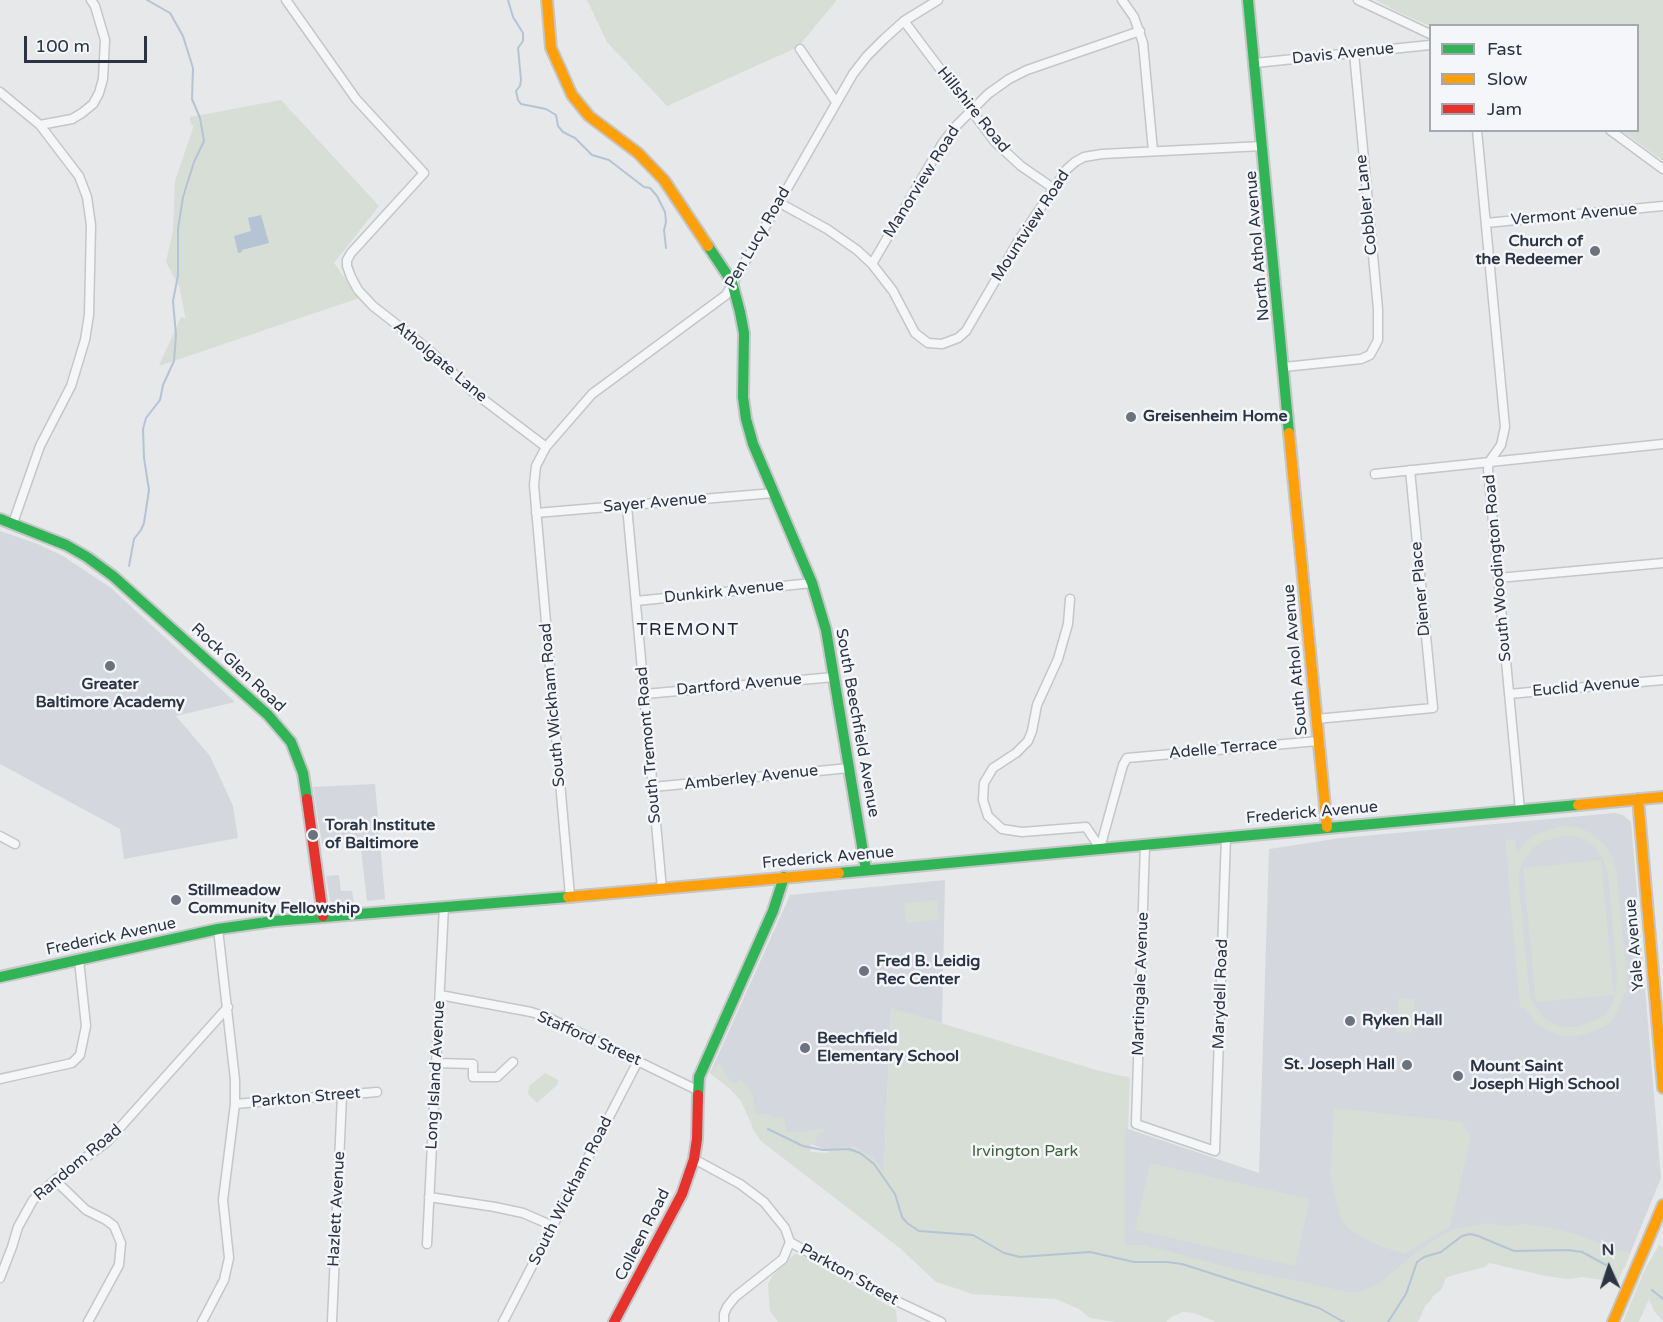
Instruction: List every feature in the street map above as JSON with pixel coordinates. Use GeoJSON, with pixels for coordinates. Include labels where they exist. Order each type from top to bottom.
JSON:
{"type":"FeatureCollection","features":[{"type":"Feature","properties":{"kind":"street"},"geometry":{"type":"LineString","coordinates":[[40,125],[72,119],[82,114],[93,104],[99,93],[103,79],[105,40],[92,0]]}},
{"type":"Feature","properties":{"kind":"street","name":"Atholgate Lane"},"geometry":{"type":"LineString","coordinates":[[286,0],[356,99],[424,173],[347,260],[347,266],[358,290],[373,306],[428,350],[472,391],[546,447]]}},
{"type":"Feature","properties":{"kind":"street","name":"South Beechfield Avenue"},"geometry":{"type":"LineString","coordinates":[[547,0],[552,48],[572,95],[589,116],[638,153],[664,180],[732,282],[741,312],[744,333],[743,397],[746,419],[753,444],[812,583],[826,630],[866,870]]}},
{"type":"Feature","properties":{"kind":"street","name":"Pen Lucy Road"},"geometry":{"type":"LineString","coordinates":[[536,513],[534,474],[546,447],[592,393],[722,298],[837,102],[867,56],[904,21],[938,0]]}},
{"type":"Feature","properties":{"kind":"street"},"geometry":{"type":"LineString","coordinates":[[1122,0],[1134,17],[1140,31],[1153,151]]}},
{"type":"Feature","properties":{"kind":"street","name":"North Athol Avenue"},"geometry":{"type":"LineString","coordinates":[[1248,0],[1295,489]]}},
{"type":"Feature","properties":{"kind":"street"},"geometry":{"type":"LineString","coordinates":[[1358,0],[1429,33]]}},
{"type":"Feature","properties":{"kind":"street","name":"Hillshire Road"},"geometry":{"type":"LineString","coordinates":[[904,21],[970,110],[1006,152],[1053,188]]}},
{"type":"Feature","properties":{"kind":"street","name":"Manorview Road"},"geometry":{"type":"LineString","coordinates":[[872,264],[942,144],[970,110],[988,94],[1027,70],[1140,31]]}},
{"type":"Feature","properties":{"kind":"street","name":"Davis Avenue"},"geometry":{"type":"LineString","coordinates":[[1255,63],[1429,45]]}},
{"type":"Feature","properties":{"kind":"street"},"geometry":{"type":"LineString","coordinates":[[801,49],[837,102]]}},
{"type":"Feature","properties":{"kind":"street","name":"Cobbler Lane"},"geometry":{"type":"LineString","coordinates":[[1284,367],[1353,361],[1370,355],[1378,340],[1354,53]]}},
{"type":"Feature","properties":{"kind":"street"},"geometry":{"type":"LineString","coordinates":[[0,92],[40,125],[79,176],[87,197],[91,225],[89,315],[85,340],[72,386],[40,446],[13,523]]}},
{"type":"Feature","properties":{"kind":"street","name":"South Woodington Road"},"geometry":{"type":"LineString","coordinates":[[1477,132],[1505,427],[1501,445],[1489,462],[1488,469],[1520,810]]}},
{"type":"Feature","properties":{"kind":"street"},"geometry":{"type":"LineString","coordinates":[[1613,132],[1663,169]]}},
{"type":"Feature","properties":{"kind":"street","name":"Mountview Road"},"geometry":{"type":"LineString","coordinates":[[872,264],[893,291],[910,327],[922,340],[935,344],[950,342],[966,331],[1020,238],[1053,188],[1067,169],[1084,157],[1102,154],[1263,146]]}},
{"type":"Feature","properties":{"kind":"street"},"geometry":{"type":"LineString","coordinates":[[778,202],[843,239],[872,264]]}},
{"type":"Feature","properties":{"kind":"street","name":"Vermont Avenue"},"geometry":{"type":"LineString","coordinates":[[1486,223],[1663,206]]}},
{"type":"Feature","properties":{"kind":"street"},"geometry":{"type":"LineString","coordinates":[[1375,474],[1663,444]]}},
{"type":"Feature","properties":{"kind":"street","name":"Diener Place"},"geometry":{"type":"LineString","coordinates":[[1316,719],[1432,708],[1410,470]]}},
{"type":"Feature","properties":{"kind":"street","name":"South Athol Avenue"},"geometry":{"type":"LineString","coordinates":[[1295,489],[1327,827]]}},
{"type":"Feature","properties":{"kind":"street","name":"Sayer Avenue"},"geometry":{"type":"LineString","coordinates":[[536,513],[774,493]]}},
{"type":"Feature","properties":{"kind":"street","name":"South Tremont Road"},"geometry":{"type":"LineString","coordinates":[[627,506],[662,889]]}},
{"type":"Feature","properties":{"kind":"street","name":"South Wickham Road"},"geometry":{"type":"LineString","coordinates":[[536,513],[570,896]]}},
{"type":"Feature","properties":{"kind":"street","name":"Rock Glen Road"},"geometry":{"type":"LineString","coordinates":[[0,519],[66,545],[113,576],[279,727],[291,742],[303,773],[323,916]]}},
{"type":"Feature","properties":{"kind":"street"},"geometry":{"type":"LineString","coordinates":[[1498,578],[1663,562]]}},
{"type":"Feature","properties":{"kind":"street","name":"Dunkirk Avenue"},"geometry":{"type":"LineString","coordinates":[[636,601],[812,583]]}},
{"type":"Feature","properties":{"kind":"street"},"geometry":{"type":"LineString","coordinates":[[1070,599],[1068,624],[1058,659],[1037,705],[1028,741],[1016,753],[993,768],[984,783],[983,800],[988,816],[1002,829],[1022,832],[1086,826],[1100,848]]}},
{"type":"Feature","properties":{"kind":"street","name":"Dartford Avenue"},"geometry":{"type":"LineString","coordinates":[[645,694],[834,676]]}},
{"type":"Feature","properties":{"kind":"street","name":"Euclid Avenue"},"geometry":{"type":"LineString","coordinates":[[1509,694],[1663,680]]}},
{"type":"Feature","properties":{"kind":"street","name":"Adelle Terrace"},"geometry":{"type":"LineString","coordinates":[[1100,848],[1123,765],[1127,758],[1318,741]]}},
{"type":"Feature","properties":{"kind":"street","name":"Amberley Avenue"},"geometry":{"type":"LineString","coordinates":[[653,787],[849,768]]}},
{"type":"Feature","properties":{"kind":"street","name":"Frederick Avenue"},"geometry":{"type":"LineString","coordinates":[[0,977],[218,929],[274,921],[662,889],[1663,797]]}},
{"type":"Feature","properties":{"kind":"street","name":"Yale Avenue"},"geometry":{"type":"LineString","coordinates":[[1638,799],[1663,1088]]}},
{"type":"Feature","properties":{"kind":"street"},"geometry":{"type":"LineString","coordinates":[[0,836],[15,844]]}},
{"type":"Feature","properties":{"kind":"street","name":"Marydell Road"},"geometry":{"type":"LineString","coordinates":[[1136,1124],[1215,1151],[1226,837]]}},
{"type":"Feature","properties":{"kind":"street","name":"Martingale Avenue"},"geometry":{"type":"LineString","coordinates":[[1136,1124],[1145,844]]}},
{"type":"Feature","properties":{"kind":"street"},"geometry":{"type":"LineString","coordinates":[[724,1322],[727,1307],[735,1297],[783,1259],[790,1242],[785,1228],[764,1202],[740,1184],[694,1159],[697,1140],[697,1090],[703,1063],[773,911],[784,877]]}},
{"type":"Feature","properties":{"kind":"street","name":"Long Island Avenue"},"geometry":{"type":"LineString","coordinates":[[427,1244],[444,906]]}},
{"type":"Feature","properties":{"kind":"street"},"geometry":{"type":"LineString","coordinates":[[202,1322],[224,1280],[229,1258],[223,1200],[234,1104],[234,1057],[218,929]]}},
{"type":"Feature","properties":{"kind":"street"},"geometry":{"type":"LineString","coordinates":[[0,1079],[72,1063],[80,1054],[86,1026],[79,960]]}},
{"type":"Feature","properties":{"kind":"street","name":"Stafford Street"},"geometry":{"type":"LineString","coordinates":[[440,996],[531,1012],[547,1017],[697,1090]]}},
{"type":"Feature","properties":{"kind":"street","name":"Random Road"},"geometry":{"type":"LineString","coordinates":[[0,1278],[24,1214],[33,1200],[55,1179],[91,1155],[121,1128],[228,1007]]}},
{"type":"Feature","properties":{"kind":"street","name":"South Wickham Road"},"geometry":{"type":"LineString","coordinates":[[503,1322],[638,1061]]}},
{"type":"Feature","properties":{"kind":"street"},"geometry":{"type":"LineString","coordinates":[[436,1063],[473,1064],[473,1077],[497,1077],[513,1062]]}},
{"type":"Feature","properties":{"kind":"street","name":"Parkton Street"},"geometry":{"type":"LineString","coordinates":[[234,1104],[377,1092]]}},
{"type":"Feature","properties":{"kind":"street","name":"Hazlett Avenue"},"geometry":{"type":"LineString","coordinates":[[332,1322],[342,1095]]}},
{"type":"Feature","properties":{"kind":"street","name":"Colleen Road"},"geometry":{"type":"LineString","coordinates":[[614,1322],[681,1194],[694,1159]]}},
{"type":"Feature","properties":{"kind":"street"},"geometry":{"type":"LineString","coordinates":[[55,1179],[86,1210],[114,1226],[121,1243],[118,1265],[88,1322]]}},
{"type":"Feature","properties":{"kind":"street"},"geometry":{"type":"LineString","coordinates":[[429,1197],[523,1213],[553,1226]]}},
{"type":"Feature","properties":{"kind":"street"},"geometry":{"type":"LineString","coordinates":[[1613,1322],[1663,1205]]}},
{"type":"Feature","properties":{"kind":"street","name":"Parkton Street"},"geometry":{"type":"LineString","coordinates":[[790,1242],[884,1295],[941,1322]]}},
{"type":"Feature","properties":{"kind":"shaded area","name":"Greater Baltimore Academy"},"geometry":{"type":"Polygon","coordinates":[[[0,531],[38,544],[63,556],[111,588],[235,702],[176,716],[210,756],[233,806],[238,838],[124,859],[120,829],[0,764],[0,531]]]}},
{"type":"Feature","properties":{"kind":"shaded area"},"geometry":{"type":"Polygon","coordinates":[[[375,784],[385,899],[367,901],[360,840],[322,844],[313,787],[375,784]]]}},
{"type":"Feature","properties":{"kind":"shaded area","name":"Mount Saint Joseph High School"},"geometry":{"type":"Polygon","coordinates":[[[1615,813],[1623,815],[1631,822],[1661,1178],[1624,1268],[1485,1227],[1362,1300],[1125,1250],[1125,1128],[1259,1173],[1269,849],[1341,838],[1615,813]]]}},
{"type":"Feature","properties":{"kind":"shaded area"},"geometry":{"type":"Polygon","coordinates":[[[339,875],[341,891],[352,891],[354,902],[334,903],[330,901],[326,876],[339,875]]]}},
{"type":"Feature","properties":{"kind":"shaded area","name":"Beechfield Elementary School"},"geometry":{"type":"Polygon","coordinates":[[[945,880],[942,1023],[891,1009],[883,1192],[854,1162],[753,1119],[738,1090],[710,1073],[790,895],[945,880]]]}},
{"type":"Feature","properties":{"kind":"green space"},"geometry":{"type":"Polygon","coordinates":[[[587,0],[837,0],[798,47],[667,106],[607,42],[587,0]]]}},
{"type":"Feature","properties":{"kind":"green space"},"geometry":{"type":"Polygon","coordinates":[[[1376,0],[1663,0],[1663,161],[1623,132],[1639,132],[1639,24],[1429,26],[1376,0]]]}},
{"type":"Feature","properties":{"kind":"green space"},"geometry":{"type":"Polygon","coordinates":[[[281,100],[379,206],[334,263],[359,298],[159,366],[181,317],[186,319],[179,286],[166,262],[173,230],[175,181],[194,125],[191,125],[190,117],[281,100]]]}},
{"type":"Feature","properties":{"kind":"green space"},"geometry":{"type":"Polygon","coordinates":[[[1562,826],[1576,827],[1591,833],[1612,855],[1617,874],[1627,977],[1626,991],[1616,1015],[1608,1025],[1578,1036],[1563,1036],[1550,1032],[1537,1024],[1525,1008],[1520,1008],[1505,840],[1515,839],[1517,853],[1526,841],[1538,833],[1562,826]],[[1574,836],[1543,841],[1533,848],[1523,862],[1519,873],[1530,998],[1543,1017],[1554,1024],[1565,1027],[1577,1027],[1602,1017],[1609,1010],[1614,999],[1617,977],[1608,876],[1603,859],[1595,848],[1574,836]]]}},
{"type":"Feature","properties":{"kind":"green space"},"geometry":{"type":"Polygon","coordinates":[[[1601,860],[1614,995],[1536,1002],[1523,868],[1601,860]]]}},
{"type":"Feature","properties":{"kind":"green space"},"geometry":{"type":"Polygon","coordinates":[[[937,900],[939,920],[906,923],[904,903],[937,900]]]}},
{"type":"Feature","properties":{"kind":"green space"},"geometry":{"type":"Polygon","coordinates":[[[1399,998],[1415,999],[1412,1033],[1396,1032],[1399,998]]]}},
{"type":"Feature","properties":{"kind":"green space","name":"Irvington Park"},"geometry":{"type":"Polygon","coordinates":[[[891,1008],[1096,1070],[1130,1077],[1128,1129],[1125,1129],[1125,1245],[1144,1245],[1231,1268],[1352,1293],[1380,1283],[1410,1257],[1451,1230],[1486,1223],[1547,1227],[1579,1235],[1620,1251],[1631,1252],[1616,1282],[1582,1277],[1568,1279],[1546,1276],[1489,1263],[1485,1267],[1446,1278],[1441,1290],[1425,1306],[1418,1322],[1216,1322],[1194,1313],[1183,1312],[1166,1322],[1115,1322],[1090,1318],[1079,1309],[1056,1299],[972,1294],[936,1282],[901,1249],[761,1141],[741,1101],[711,1074],[718,1062],[730,1080],[734,1083],[741,1080],[748,1086],[753,1096],[755,1114],[769,1114],[775,1119],[782,1116],[787,1132],[804,1132],[823,1128],[824,1131],[816,1138],[816,1143],[810,1145],[811,1152],[827,1153],[839,1147],[854,1146],[874,1158],[884,1172],[891,1008]]]}},
{"type":"Feature","properties":{"kind":"green space"},"geometry":{"type":"Polygon","coordinates":[[[545,1073],[558,1080],[557,1085],[537,1103],[528,1094],[529,1086],[545,1073]]]}},
{"type":"Feature","properties":{"kind":"green space"},"geometry":{"type":"Polygon","coordinates":[[[1334,1108],[1462,1122],[1471,1137],[1450,1227],[1404,1254],[1373,1243],[1349,1229],[1340,1217],[1330,1174],[1334,1108]]]}},
{"type":"Feature","properties":{"kind":"green space"},"geometry":{"type":"Polygon","coordinates":[[[1150,1163],[1310,1199],[1295,1266],[1135,1230],[1150,1163]]]}},
{"type":"Feature","properties":{"kind":"green space"},"geometry":{"type":"Polygon","coordinates":[[[1659,1245],[1663,1247],[1663,1321],[1654,1311],[1649,1299],[1639,1322],[1623,1322],[1644,1271],[1659,1245]]]}},
{"type":"Feature","properties":{"kind":"green space"},"geometry":{"type":"Polygon","coordinates":[[[795,1254],[799,1254],[896,1310],[897,1322],[778,1322],[770,1311],[768,1284],[773,1275],[795,1254]]]}},
{"type":"Feature","properties":{"kind":"water"},"geometry":{"type":"Polygon","coordinates":[[[261,215],[269,243],[238,253],[234,236],[251,231],[248,218],[261,215]]]}},
{"type":"Feature","properties":{"kind":"waterway"},"geometry":{"type":"LineString","coordinates":[[129,566],[134,539],[144,523],[149,490],[144,458],[143,429],[146,418],[160,400],[163,385],[174,361],[176,335],[173,301],[178,275],[178,229],[183,197],[194,162],[204,141],[200,118],[192,99],[193,68],[183,36],[170,13],[147,0]]}},
{"type":"Feature","properties":{"kind":"waterway"},"geometry":{"type":"LineString","coordinates":[[508,0],[513,17],[523,33],[523,41],[518,48],[521,80],[516,91],[518,100],[521,104],[546,109],[556,115],[558,126],[563,132],[575,138],[592,155],[609,160],[644,187],[650,188],[665,212],[666,248]]}},
{"type":"Feature","properties":{"kind":"waterway"},"geometry":{"type":"LineString","coordinates":[[768,1129],[803,1146],[823,1150],[849,1149],[860,1153],[874,1164],[895,1194],[902,1217],[919,1231],[973,1235],[1004,1253],[1020,1257],[1090,1252],[1134,1262],[1182,1264],[1319,1308],[1344,1322]]}},
{"type":"Feature","properties":{"kind":"waterway"},"geometry":{"type":"LineString","coordinates":[[1388,1322],[1406,1294],[1417,1262],[1424,1257],[1441,1252],[1462,1236],[1470,1234],[1478,1236],[1514,1251],[1582,1252],[1606,1265]]}},
{"type":"Feature","properties":{"kind":"waterway"},"geometry":{"type":"LineString","coordinates":[[1652,1290],[1663,1299]]}},
{"type":"Feature","properties":{"kind":"traffic: fast"},"geometry":{"type":"LineString","coordinates":[[1248,0],[1289,433]]}},
{"type":"Feature","properties":{"kind":"traffic: fast"},"geometry":{"type":"LineString","coordinates":[[708,246],[732,282],[740,312],[744,333],[743,397],[753,444],[812,583],[826,630],[866,870]]}},
{"type":"Feature","properties":{"kind":"traffic: fast"},"geometry":{"type":"LineString","coordinates":[[0,519],[66,545],[113,576],[268,715],[291,742],[303,773],[307,799]]}},
{"type":"Feature","properties":{"kind":"traffic: fast"},"geometry":{"type":"LineString","coordinates":[[839,873],[1578,805]]}},
{"type":"Feature","properties":{"kind":"traffic: fast"},"geometry":{"type":"LineString","coordinates":[[698,1095],[699,1077],[773,911],[784,877]]}},
{"type":"Feature","properties":{"kind":"traffic: fast"},"geometry":{"type":"LineString","coordinates":[[0,977],[218,929],[274,921],[568,897]]}},
{"type":"Feature","properties":{"kind":"traffic: slow"},"geometry":{"type":"LineString","coordinates":[[547,0],[551,48],[572,95],[589,116],[638,153],[664,180],[708,246]]}},
{"type":"Feature","properties":{"kind":"traffic: slow"},"geometry":{"type":"LineString","coordinates":[[1289,433],[1327,827]]}},
{"type":"Feature","properties":{"kind":"traffic: slow"},"geometry":{"type":"LineString","coordinates":[[1578,805],[1663,797]]}},
{"type":"Feature","properties":{"kind":"traffic: slow"},"geometry":{"type":"LineString","coordinates":[[1638,799],[1663,1088]]}},
{"type":"Feature","properties":{"kind":"traffic: slow"},"geometry":{"type":"LineString","coordinates":[[568,897],[839,873]]}},
{"type":"Feature","properties":{"kind":"traffic: slow"},"geometry":{"type":"LineString","coordinates":[[1613,1322],[1663,1205]]}},
{"type":"Feature","properties":{"kind":"traffic: jam"},"geometry":{"type":"LineString","coordinates":[[307,799],[323,916]]}},
{"type":"Feature","properties":{"kind":"traffic: jam"},"geometry":{"type":"LineString","coordinates":[[614,1322],[682,1194],[694,1159],[698,1095]]}},
{"type":"Feature","properties":{"kind":"place","name":"Church of the Redeemer"},"geometry":{"type":"Point","coordinates":[1595,251]}},
{"type":"Feature","properties":{"kind":"place","name":"Greisenheim Home"},"geometry":{"type":"Point","coordinates":[1131,417]}},
{"type":"Feature","properties":{"kind":"place","name":"Greater Baltimore Academy"},"geometry":{"type":"Point","coordinates":[110,666]}},
{"type":"Feature","properties":{"kind":"place","name":"Torah Institute of Baltimore"},"geometry":{"type":"Point","coordinates":[313,835]}},
{"type":"Feature","properties":{"kind":"place","name":"Stillmeadow Community Fellowship"},"geometry":{"type":"Point","coordinates":[176,900]}},
{"type":"Feature","properties":{"kind":"place","name":"Fred B. Leidig Rec Center"},"geometry":{"type":"Point","coordinates":[864,971]}},
{"type":"Feature","properties":{"kind":"place","name":"Ryken Hall"},"geometry":{"type":"Point","coordinates":[1350,1021]}},
{"type":"Feature","properties":{"kind":"place","name":"Beechfield Elementary School"},"geometry":{"type":"Point","coordinates":[805,1048]}},
{"type":"Feature","properties":{"kind":"place","name":"St. Joseph Hall"},"geometry":{"type":"Point","coordinates":[1407,1065]}},
{"type":"Feature","properties":{"kind":"place","name":"Mount Saint Joseph High School"},"geometry":{"type":"Point","coordinates":[1458,1076]}},
{"type":"Feature","properties":{"kind":"district","name":"TREMONT"},"geometry":{"type":"Point","coordinates":[688,630]}}]}
